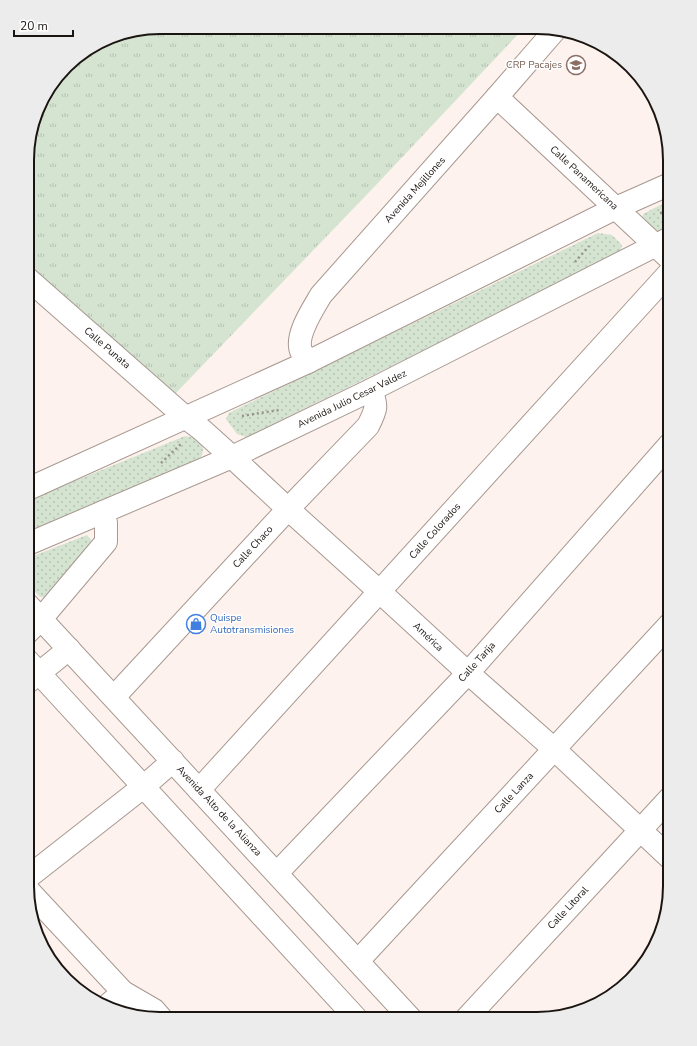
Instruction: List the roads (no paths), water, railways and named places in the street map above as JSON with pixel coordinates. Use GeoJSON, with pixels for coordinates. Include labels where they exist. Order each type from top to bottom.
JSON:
{"type":"FeatureCollection","features":[{"type":"Feature","properties":{"kind":"street","name":"Avenida Mejillones"},"geometry":{"type":"LineString","coordinates":[[308,362],[301,350],[301,336],[306,322],[321,295],[551,35]]}},
{"type":"Feature","properties":{"kind":"street","name":"Calle Panamericana"},"geometry":{"type":"LineString","coordinates":[[497,97],[616,208],[663,245]]}},
{"type":"Feature","properties":{"kind":"street"},"geometry":{"type":"LineString","coordinates":[[34,486],[308,362],[616,208],[663,187]]}},
{"type":"Feature","properties":{"kind":"street","name":"Avenida Julio Cesar Valdez"},"geometry":{"type":"LineString","coordinates":[[34,541],[232,457],[663,248]]}},
{"type":"Feature","properties":{"kind":"street","name":"Calle Colorados"},"geometry":{"type":"LineString","coordinates":[[199,790],[663,280]]}},
{"type":"Feature","properties":{"kind":"street","name":"Calle Punata"},"geometry":{"type":"LineString","coordinates":[[34,284],[185,417]]}},
{"type":"Feature","properties":{"kind":"street","name":"Calle Chaco"},"geometry":{"type":"LineString","coordinates":[[114,697],[288,509],[368,426],[375,413],[376,404],[371,390]]}},
{"type":"Feature","properties":{"kind":"street","name":"América"},"geometry":{"type":"LineString","coordinates":[[185,417],[202,430],[468,673],[554,749],[663,851]]}},
{"type":"Feature","properties":{"kind":"street","name":"Calle Tarija"},"geometry":{"type":"LineString","coordinates":[[277,873],[468,673],[663,452]]}},
{"type":"Feature","properties":{"kind":"street"},"geometry":{"type":"LineString","coordinates":[[34,617],[106,542],[106,523],[103,512]]}},
{"type":"Feature","properties":{"kind":"street","name":"Avenida Alto de la Alianza"},"geometry":{"type":"LineString","coordinates":[[34,621],[68,649],[114,697],[405,1012]]}},
{"type":"Feature","properties":{"kind":"street","name":"Calle Lanza"},"geometry":{"type":"LineString","coordinates":[[358,961],[663,632]]}},
{"type":"Feature","properties":{"kind":"street"},"geometry":{"type":"LineString","coordinates":[[34,670],[68,649]]}},
{"type":"Feature","properties":{"kind":"street"},"geometry":{"type":"LineString","coordinates":[[34,675],[143,787],[350,1012]]}},
{"type":"Feature","properties":{"kind":"street"},"geometry":{"type":"LineString","coordinates":[[34,873],[143,787],[173,761]]}},
{"type":"Feature","properties":{"kind":"street","name":"Calle Litoral"},"geometry":{"type":"LineString","coordinates":[[472,1012],[663,805]]}},
{"type":"Feature","properties":{"kind":"street"},"geometry":{"type":"LineString","coordinates":[[35,898],[116,998],[156,1012]]}},
{"type":"Feature","properties":{"kind":"place","name":"CRP Pacajes"},"geometry":{"type":"Point","coordinates":[576,65]}},
{"type":"Feature","properties":{"kind":"place","name":"Quispe Autotransmisiones"},"geometry":{"type":"Point","coordinates":[196,624]}}]}
